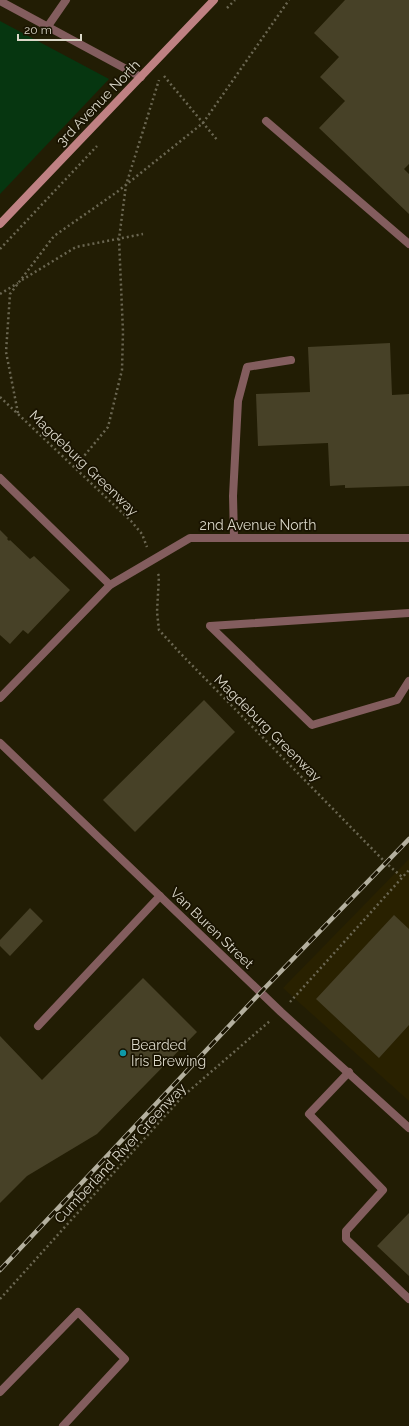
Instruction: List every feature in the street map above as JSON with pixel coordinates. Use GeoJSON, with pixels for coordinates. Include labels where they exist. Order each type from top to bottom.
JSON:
{"type":"FeatureCollection","features":[{"type":"Feature","properties":{"kind":"street"},"geometry":{"type":"LineString","coordinates":[[48,26],[66,0]]}},
{"type":"Feature","properties":{"kind":"street","name":"3rd Avenue North"},"geometry":{"type":"LineString","coordinates":[[0,224],[214,0]]}},
{"type":"Feature","properties":{"kind":"street"},"geometry":{"type":"LineString","coordinates":[[0,1],[141,77]]}},
{"type":"Feature","properties":{"kind":"street"},"geometry":{"type":"LineString","coordinates":[[266,121],[409,244]]}},
{"type":"Feature","properties":{"kind":"street"},"geometry":{"type":"LineString","coordinates":[[234,538],[233,496],[238,401],[247,367],[291,360]]}},
{"type":"Feature","properties":{"kind":"street"},"geometry":{"type":"LineString","coordinates":[[0,478],[110,584]]}},
{"type":"Feature","properties":{"kind":"street","name":"2nd Avenue North"},"geometry":{"type":"LineString","coordinates":[[0,698],[110,584],[190,538],[409,538]]}},
{"type":"Feature","properties":{"kind":"street"},"geometry":{"type":"LineString","coordinates":[[409,613],[210,626],[312,725],[398,700],[409,681]]}},
{"type":"Feature","properties":{"kind":"street","name":"Van Buren Street"},"geometry":{"type":"LineString","coordinates":[[0,743],[281,1012],[349,1072],[409,1128]]}},
{"type":"Feature","properties":{"kind":"street"},"geometry":{"type":"LineString","coordinates":[[38,1026],[160,896]]}},
{"type":"Feature","properties":{"kind":"street"},"geometry":{"type":"LineString","coordinates":[[349,1072],[309,1114],[383,1190],[346,1231],[346,1239],[409,1299]]}},
{"type":"Feature","properties":{"kind":"street"},"geometry":{"type":"LineString","coordinates":[[0,1392],[78,1312],[125,1359],[63,1426]]}},
{"type":"Feature","properties":{"kind":"path"},"geometry":{"type":"LineString","coordinates":[[18,413],[6,352],[10,294],[54,236],[126,184],[203,123],[289,0]]}},
{"type":"Feature","properties":{"kind":"path"},"geometry":{"type":"LineString","coordinates":[[164,76],[218,141]]}},
{"type":"Feature","properties":{"kind":"path"},"geometry":{"type":"LineString","coordinates":[[75,467],[108,427],[122,370],[123,332],[119,239],[126,184],[159,80]]}},
{"type":"Feature","properties":{"kind":"path"},"geometry":{"type":"LineString","coordinates":[[0,294],[76,247],[143,234]]}},
{"type":"Feature","properties":{"kind":"path","name":"Magdeburg Greenway"},"geometry":{"type":"LineString","coordinates":[[0,397],[131,521],[142,534],[148,549]]}},
{"type":"Feature","properties":{"kind":"path","name":"Magdeburg Greenway"},"geometry":{"type":"LineString","coordinates":[[159,576],[157,612],[159,630],[402,878]]}},
{"type":"Feature","properties":{"kind":"path","name":"Cumberland River Greenway"},"geometry":{"type":"LineString","coordinates":[[0,1299],[182,1097],[281,1012],[409,870]]}},
{"type":"Feature","properties":{"kind":"shaded area"},"geometry":{"type":"Polygon","coordinates":[[[409,859],[409,1101],[283,988],[409,859]]]}},
{"type":"Feature","properties":{"kind":"green space"},"geometry":{"type":"Polygon","coordinates":[[[0,21],[109,79],[0,194],[0,21]]]}},
{"type":"Feature","properties":{"kind":"building"},"geometry":{"type":"Polygon","coordinates":[[[345,0],[409,0],[409,164],[404,169],[409,174],[409,214],[319,128],[345,101],[320,77],[339,57],[314,33],[345,0]]]}},
{"type":"Feature","properties":{"kind":"building"},"geometry":{"type":"Polygon","coordinates":[[[390,343],[392,395],[409,394],[409,486],[345,488],[345,485],[330,486],[328,443],[258,446],[256,394],[310,392],[308,347],[390,343]]]}},
{"type":"Feature","properties":{"kind":"building"},"geometry":{"type":"Polygon","coordinates":[[[0,530],[9,541],[10,540],[30,559],[34,556],[70,590],[28,634],[23,630],[10,644],[0,635],[0,530]]]}},
{"type":"Feature","properties":{"kind":"building"},"geometry":{"type":"Polygon","coordinates":[[[204,700],[235,732],[135,832],[103,800],[204,700]]]}},
{"type":"Feature","properties":{"kind":"building"},"geometry":{"type":"Polygon","coordinates":[[[30,908],[43,921],[10,956],[0,946],[0,940],[30,908]]]}},
{"type":"Feature","properties":{"kind":"building"},"geometry":{"type":"Polygon","coordinates":[[[394,915],[409,929],[409,1025],[379,1058],[316,999],[394,915]]]}},
{"type":"Feature","properties":{"kind":"building"},"geometry":{"type":"Polygon","coordinates":[[[143,978],[197,1032],[97,1134],[27,1176],[0,1203],[0,1036],[42,1080],[143,978]]]}},
{"type":"Feature","properties":{"kind":"building"},"geometry":{"type":"Polygon","coordinates":[[[409,1213],[409,1276],[377,1246],[409,1213]]]}},
{"type":"Feature","properties":{"kind":"railway"},"geometry":{"type":"LineString","coordinates":[[0,1270],[261,992],[409,839]]}},
{"type":"Feature","properties":{"kind":"place","name":"Bearded Iris Brewing"},"geometry":{"type":"Point","coordinates":[123,1053]}}]}
